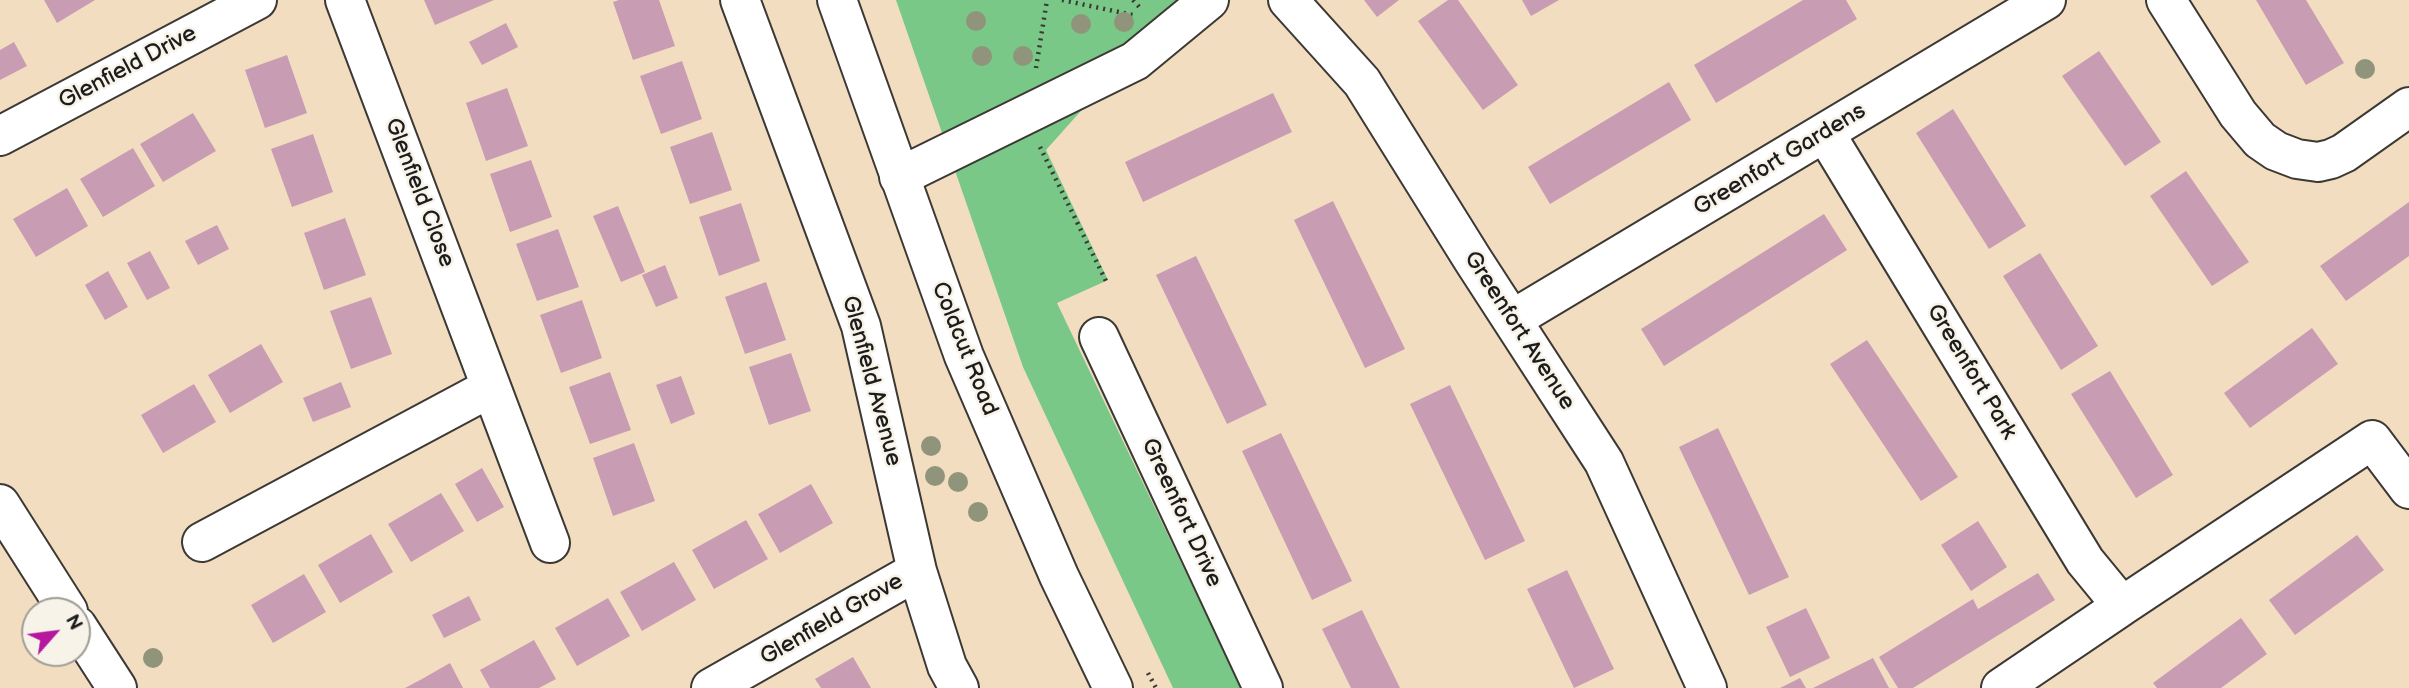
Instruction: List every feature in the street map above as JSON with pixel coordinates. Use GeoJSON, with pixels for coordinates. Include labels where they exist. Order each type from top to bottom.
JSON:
{"type":"FeatureCollection","features":[{"type":"Feature","properties":{"kind":"street","name":"Glenfield Drive"},"geometry":{"type":"LineString","coordinates":[[0,136],[257,0]]}},
{"type":"Feature","properties":{"kind":"street","name":"Glenfield Close"},"geometry":{"type":"LineString","coordinates":[[345,0],[550,543]]}},
{"type":"Feature","properties":{"kind":"street","name":"Glenfield Avenue"},"geometry":{"type":"LineString","coordinates":[[740,0],[861,326],[917,571],[947,666],[959,688]]}},
{"type":"Feature","properties":{"kind":"street","name":"Coldcut Road"},"geometry":{"type":"LineString","coordinates":[[837,0],[964,356],[1059,576],[1113,688]]}},
{"type":"Feature","properties":{"kind":"street"},"geometry":{"type":"LineString","coordinates":[[899,177],[961,149],[1135,61],[1209,0]]}},
{"type":"Feature","properties":{"kind":"street","name":"Greenfort Avenue"},"geometry":{"type":"LineString","coordinates":[[1288,0],[1362,82],[1472,260],[1604,462],[1707,688]]}},
{"type":"Feature","properties":{"kind":"street","name":"Greenfort Gardens"},"geometry":{"type":"LineString","coordinates":[[1513,319],[2046,0]]}},
{"type":"Feature","properties":{"kind":"street"},"geometry":{"type":"LineString","coordinates":[[2166,0],[2238,114],[2260,140],[2276,151],[2297,159],[2318,162],[2331,159],[2344,153],[2409,107]]}},
{"type":"Feature","properties":{"kind":"street","name":"Greenfort Park"},"geometry":{"type":"LineString","coordinates":[[1825,133],[2085,561],[2122,606]]}},
{"type":"Feature","properties":{"kind":"street","name":"Greenfort Drive"},"geometry":{"type":"LineString","coordinates":[[1099,337],[1264,688]]}},
{"type":"Feature","properties":{"kind":"street"},"geometry":{"type":"LineString","coordinates":[[202,542],[490,388]]}},
{"type":"Feature","properties":{"kind":"street"},"geometry":{"type":"LineString","coordinates":[[2001,688],[2372,440],[2409,489]]}},
{"type":"Feature","properties":{"kind":"street"},"geometry":{"type":"LineString","coordinates":[[0,504],[59,597]]}},
{"type":"Feature","properties":{"kind":"street","name":"Glenfield Grove"},"geometry":{"type":"LineString","coordinates":[[711,688],[917,571]]}},
{"type":"Feature","properties":{"kind":"street"},"geometry":{"type":"LineString","coordinates":[[91,648],[117,688]]}},
{"type":"Feature","properties":{"kind":"path"},"geometry":{"type":"LineString","coordinates":[[1034,76],[1046,0]]}},
{"type":"Feature","properties":{"kind":"path"},"geometry":{"type":"LineString","coordinates":[[1062,0],[1151,19],[1166,35]]}},
{"type":"Feature","properties":{"kind":"path"},"geometry":{"type":"LineString","coordinates":[[1040,147],[1106,281]]}},
{"type":"Feature","properties":{"kind":"green space"},"geometry":{"type":"Polygon","coordinates":[[[896,0],[1180,0],[1046,150],[1108,280],[1057,303],[1241,688],[1173,688],[1023,367],[896,0]]]}},
{"type":"Feature","properties":{"kind":"building"},"geometry":{"type":"Polygon","coordinates":[[[44,0],[95,0],[57,23],[44,0]]]}},
{"type":"Feature","properties":{"kind":"building"},"geometry":{"type":"Polygon","coordinates":[[[424,0],[494,0],[435,25],[424,0]]]}},
{"type":"Feature","properties":{"kind":"building"},"geometry":{"type":"Polygon","coordinates":[[[659,0],[675,46],[633,60],[613,2],[659,0]]]}},
{"type":"Feature","properties":{"kind":"building"},"geometry":{"type":"Polygon","coordinates":[[[1364,0],[1399,0],[1377,17],[1364,0]]]}},
{"type":"Feature","properties":{"kind":"building"},"geometry":{"type":"Polygon","coordinates":[[[1448,0],[1458,0],[1518,85],[1483,110],[1418,21],[1448,0]]]}},
{"type":"Feature","properties":{"kind":"building"},"geometry":{"type":"Polygon","coordinates":[[[1522,0],[1559,0],[1531,16],[1522,0]]]}},
{"type":"Feature","properties":{"kind":"building"},"geometry":{"type":"Polygon","coordinates":[[[1803,0],[1846,0],[1857,19],[1716,103],[1694,65],[1803,0]]]}},
{"type":"Feature","properties":{"kind":"building"},"geometry":{"type":"Polygon","coordinates":[[[2256,0],[2306,0],[2344,63],[2306,85],[2256,0]]]}},
{"type":"Feature","properties":{"kind":"building"},"geometry":{"type":"Polygon","coordinates":[[[506,23],[518,47],[482,65],[469,42],[506,23]]]}},
{"type":"Feature","properties":{"kind":"building"},"geometry":{"type":"Polygon","coordinates":[[[14,42],[27,66],[0,80],[0,50],[14,42]]]}},
{"type":"Feature","properties":{"kind":"building"},"geometry":{"type":"Polygon","coordinates":[[[2099,51],[2161,142],[2125,166],[2062,76],[2099,51]]]}},
{"type":"Feature","properties":{"kind":"building"},"geometry":{"type":"Polygon","coordinates":[[[287,55],[307,113],[265,128],[245,70],[287,55]]]}},
{"type":"Feature","properties":{"kind":"building"},"geometry":{"type":"Polygon","coordinates":[[[682,61],[702,119],[661,134],[640,76],[682,61]]]}},
{"type":"Feature","properties":{"kind":"building"},"geometry":{"type":"Polygon","coordinates":[[[1669,82],[1691,120],[1550,204],[1528,167],[1669,82]]]}},
{"type":"Feature","properties":{"kind":"building"},"geometry":{"type":"Polygon","coordinates":[[[507,88],[528,146],[486,161],[466,103],[507,88]]]}},
{"type":"Feature","properties":{"kind":"building"},"geometry":{"type":"Polygon","coordinates":[[[1273,93],[1292,132],[1143,202],[1125,162],[1273,93]]]}},
{"type":"Feature","properties":{"kind":"building"},"geometry":{"type":"Polygon","coordinates":[[[1953,109],[2026,226],[1989,249],[1916,133],[1953,109]]]}},
{"type":"Feature","properties":{"kind":"building"},"geometry":{"type":"Polygon","coordinates":[[[193,113],[216,151],[163,182],[140,144],[193,113]]]}},
{"type":"Feature","properties":{"kind":"building"},"geometry":{"type":"Polygon","coordinates":[[[712,132],[732,190],[690,204],[670,147],[712,132]]]}},
{"type":"Feature","properties":{"kind":"building"},"geometry":{"type":"Polygon","coordinates":[[[313,134],[333,192],[292,207],[271,149],[313,134]]]}},
{"type":"Feature","properties":{"kind":"building"},"geometry":{"type":"Polygon","coordinates":[[[133,148],[155,186],[103,217],[80,179],[133,148]]]}},
{"type":"Feature","properties":{"kind":"building"},"geometry":{"type":"Polygon","coordinates":[[[531,160],[552,217],[510,232],[490,174],[531,160]]]}},
{"type":"Feature","properties":{"kind":"building"},"geometry":{"type":"Polygon","coordinates":[[[2186,171],[2249,262],[2212,286],[2150,196],[2186,171]]]}},
{"type":"Feature","properties":{"kind":"building"},"geometry":{"type":"Polygon","coordinates":[[[67,188],[88,226],[36,257],[13,219],[67,188]]]}},
{"type":"Feature","properties":{"kind":"building"},"geometry":{"type":"Polygon","coordinates":[[[1333,201],[1405,349],[1365,368],[1294,220],[1333,201]]]}},
{"type":"Feature","properties":{"kind":"building"},"geometry":{"type":"Polygon","coordinates":[[[2409,202],[2409,256],[2346,301],[2320,266],[2409,202]]]}},
{"type":"Feature","properties":{"kind":"building"},"geometry":{"type":"Polygon","coordinates":[[[741,203],[760,261],[719,276],[699,217],[741,203]]]}},
{"type":"Feature","properties":{"kind":"building"},"geometry":{"type":"Polygon","coordinates":[[[618,206],[645,272],[621,282],[593,216],[618,206]]]}},
{"type":"Feature","properties":{"kind":"building"},"geometry":{"type":"Polygon","coordinates":[[[1824,214],[1847,250],[1664,366],[1641,329],[1824,214]]]}},
{"type":"Feature","properties":{"kind":"building"},"geometry":{"type":"Polygon","coordinates":[[[345,218],[366,275],[324,290],[304,233],[345,218]]]}},
{"type":"Feature","properties":{"kind":"building"},"geometry":{"type":"Polygon","coordinates":[[[217,225],[229,249],[198,265],[185,241],[217,225]]]}},
{"type":"Feature","properties":{"kind":"building"},"geometry":{"type":"Polygon","coordinates":[[[558,229],[579,287],[537,301],[516,244],[558,229]]]}},
{"type":"Feature","properties":{"kind":"building"},"geometry":{"type":"Polygon","coordinates":[[[150,251],[170,288],[147,300],[127,263],[150,251]]]}},
{"type":"Feature","properties":{"kind":"building"},"geometry":{"type":"Polygon","coordinates":[[[2040,253],[2098,346],[2061,370],[2003,276],[2040,253]]]}},
{"type":"Feature","properties":{"kind":"building"},"geometry":{"type":"Polygon","coordinates":[[[1196,256],[1267,405],[1227,424],[1156,275],[1196,256]]]}},
{"type":"Feature","properties":{"kind":"building"},"geometry":{"type":"Polygon","coordinates":[[[665,265],[678,298],[656,307],[642,275],[665,265]]]}},
{"type":"Feature","properties":{"kind":"building"},"geometry":{"type":"Polygon","coordinates":[[[108,271],[128,307],[105,320],[85,285],[108,271]]]}},
{"type":"Feature","properties":{"kind":"building"},"geometry":{"type":"Polygon","coordinates":[[[766,282],[786,340],[745,354],[725,297],[766,282]]]}},
{"type":"Feature","properties":{"kind":"building"},"geometry":{"type":"Polygon","coordinates":[[[371,297],[392,354],[351,369],[330,311],[371,297]]]}},
{"type":"Feature","properties":{"kind":"building"},"geometry":{"type":"Polygon","coordinates":[[[582,300],[602,358],[561,373],[540,315],[582,300]]]}},
{"type":"Feature","properties":{"kind":"building"},"geometry":{"type":"Polygon","coordinates":[[[2312,328],[2338,364],[2250,428],[2224,393],[2312,328]]]}},
{"type":"Feature","properties":{"kind":"building"},"geometry":{"type":"Polygon","coordinates":[[[1867,340],[1958,477],[1921,501],[1830,364],[1867,340]]]}},
{"type":"Feature","properties":{"kind":"building"},"geometry":{"type":"Polygon","coordinates":[[[261,344],[283,382],[230,413],[208,375],[261,344]]]}},
{"type":"Feature","properties":{"kind":"building"},"geometry":{"type":"Polygon","coordinates":[[[791,353],[811,411],[769,425],[749,367],[791,353]]]}},
{"type":"Feature","properties":{"kind":"building"},"geometry":{"type":"Polygon","coordinates":[[[2110,371],[2173,475],[2136,498],[2071,394],[2110,371]]]}},
{"type":"Feature","properties":{"kind":"building"},"geometry":{"type":"Polygon","coordinates":[[[610,372],[631,430],[590,444],[569,387],[610,372]]]}},
{"type":"Feature","properties":{"kind":"building"},"geometry":{"type":"Polygon","coordinates":[[[681,376],[695,414],[671,424],[656,385],[681,376]]]}},
{"type":"Feature","properties":{"kind":"building"},"geometry":{"type":"Polygon","coordinates":[[[341,382],[351,407],[313,422],[303,398],[341,382]]]}},
{"type":"Feature","properties":{"kind":"building"},"geometry":{"type":"Polygon","coordinates":[[[194,384],[216,422],[163,453],[141,415],[194,384]]]}},
{"type":"Feature","properties":{"kind":"building"},"geometry":{"type":"Polygon","coordinates":[[[1450,385],[1525,541],[1485,560],[1410,404],[1450,385]]]}},
{"type":"Feature","properties":{"kind":"building"},"geometry":{"type":"Polygon","coordinates":[[[1718,428],[1789,577],[1749,595],[1679,447],[1718,428]]]}},
{"type":"Feature","properties":{"kind":"building"},"geometry":{"type":"Polygon","coordinates":[[[1281,433],[1352,581],[1312,600],[1242,451],[1281,433]]]}},
{"type":"Feature","properties":{"kind":"building"},"geometry":{"type":"Polygon","coordinates":[[[634,443],[655,501],[613,516],[593,458],[634,443]]]}},
{"type":"Feature","properties":{"kind":"building"},"geometry":{"type":"Polygon","coordinates":[[[482,468],[504,507],[477,522],[455,484],[482,468]]]}},
{"type":"Feature","properties":{"kind":"building"},"geometry":{"type":"Polygon","coordinates":[[[811,484],[833,523],[780,553],[758,514],[811,484]]]}},
{"type":"Feature","properties":{"kind":"building"},"geometry":{"type":"Polygon","coordinates":[[[441,493],[464,531],[411,562],[388,524],[441,493]]]}},
{"type":"Feature","properties":{"kind":"building"},"geometry":{"type":"Polygon","coordinates":[[[746,520],[768,559],[714,589],[692,550],[746,520]]]}},
{"type":"Feature","properties":{"kind":"building"},"geometry":{"type":"Polygon","coordinates":[[[1978,521],[2007,567],[1971,591],[1941,545],[1978,521]]]}},
{"type":"Feature","properties":{"kind":"building"},"geometry":{"type":"Polygon","coordinates":[[[371,534],[393,572],[340,603],[318,565],[371,534]]]}},
{"type":"Feature","properties":{"kind":"building"},"geometry":{"type":"Polygon","coordinates":[[[2357,535],[2384,570],[2295,635],[2269,600],[2357,535]]]}},
{"type":"Feature","properties":{"kind":"building"},"geometry":{"type":"Polygon","coordinates":[[[674,562],[696,600],[642,631],[620,592],[674,562]]]}},
{"type":"Feature","properties":{"kind":"building"},"geometry":{"type":"Polygon","coordinates":[[[1567,570],[1614,669],[1574,688],[1527,589],[1567,570]]]}},
{"type":"Feature","properties":{"kind":"building"},"geometry":{"type":"Polygon","coordinates":[[[2038,573],[2055,600],[1913,688],[1898,688],[1879,657],[1973,599],[1978,609],[2038,573]]]}},
{"type":"Feature","properties":{"kind":"building"},"geometry":{"type":"Polygon","coordinates":[[[304,574],[326,612],[273,643],[251,605],[304,574]]]}},
{"type":"Feature","properties":{"kind":"building"},"geometry":{"type":"Polygon","coordinates":[[[469,596],[481,620],[444,638],[432,615],[469,596]]]}},
{"type":"Feature","properties":{"kind":"building"},"geometry":{"type":"Polygon","coordinates":[[[608,598],[630,636],[577,666],[555,628],[608,598]]]}},
{"type":"Feature","properties":{"kind":"building"},"geometry":{"type":"Polygon","coordinates":[[[1806,608],[1830,658],[1790,677],[1766,627],[1806,608]]]}},
{"type":"Feature","properties":{"kind":"building"},"geometry":{"type":"Polygon","coordinates":[[[1362,610],[1400,688],[1351,688],[1322,629],[1362,610]]]}},
{"type":"Feature","properties":{"kind":"building"},"geometry":{"type":"Polygon","coordinates":[[[2241,618],[2267,654],[2221,688],[2157,688],[2153,683],[2241,618]]]}},
{"type":"Feature","properties":{"kind":"building"},"geometry":{"type":"Polygon","coordinates":[[[534,640],[556,679],[539,688],[490,688],[480,670],[534,640]]]}},
{"type":"Feature","properties":{"kind":"building"},"geometry":{"type":"Polygon","coordinates":[[[853,657],[871,688],[821,688],[815,679],[853,657]]]}},
{"type":"Feature","properties":{"kind":"building"},"geometry":{"type":"Polygon","coordinates":[[[1873,658],[1889,688],[1813,688],[1873,658]]]}},
{"type":"Feature","properties":{"kind":"building"},"geometry":{"type":"Polygon","coordinates":[[[450,663],[463,688],[405,688],[422,679],[450,663]]]}},
{"type":"Feature","properties":{"kind":"building"},"geometry":{"type":"Polygon","coordinates":[[[1800,678],[1806,688],[1780,688],[1800,678]]]}}]}
